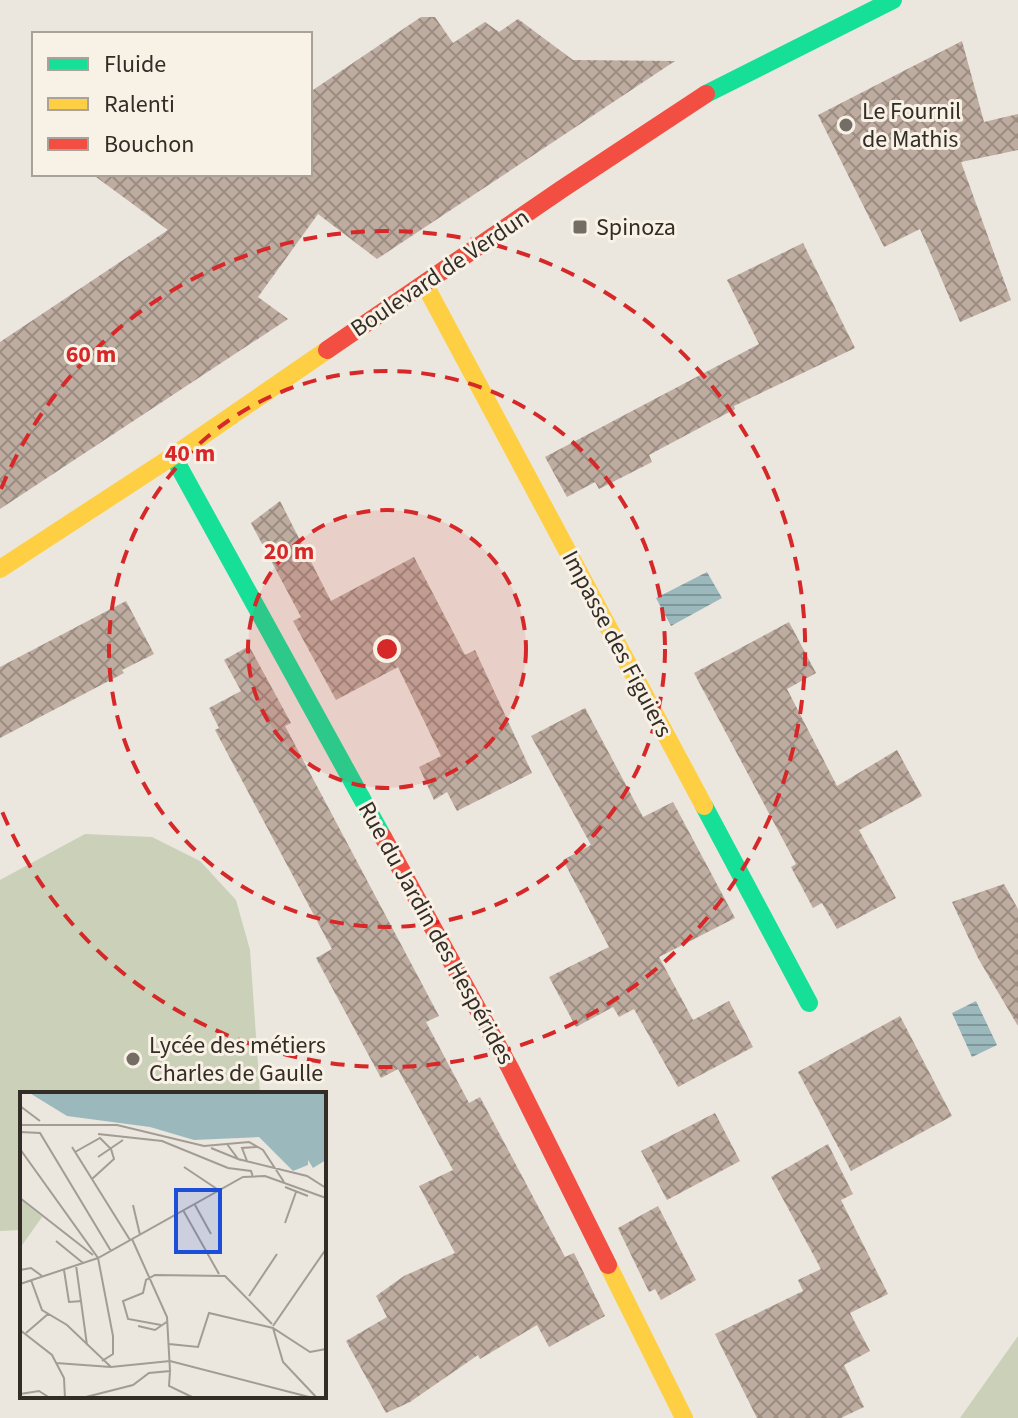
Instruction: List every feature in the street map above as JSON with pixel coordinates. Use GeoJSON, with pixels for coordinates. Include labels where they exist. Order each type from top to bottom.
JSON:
{"type":"FeatureCollection","features":[{"type":"Feature","properties":{"kind":"street","name":"Boulevard de Verdun"},"geometry":{"type":"LineString","coordinates":[[0,569],[173,456],[562,189],[721,84],[893,0]]}},
{"type":"Feature","properties":{"kind":"street","name":"Impasse des Figuiers"},"geometry":{"type":"LineString","coordinates":[[425,285],[809,1003]]}},
{"type":"Feature","properties":{"kind":"street","name":"Rue du Jardin des Hespérides"},"geometry":{"type":"LineString","coordinates":[[173,456],[510,1068],[684,1418]]}},
{"type":"Feature","properties":{"kind":"green space"},"geometry":{"type":"Polygon","coordinates":[[[85,834],[152,837],[200,861],[236,900],[250,950],[260,1092],[20,1092],[20,1230],[0,1231],[0,880],[85,834]]]}},
{"type":"Feature","properties":{"kind":"green space"},"geometry":{"type":"Polygon","coordinates":[[[1018,1336],[1018,1418],[960,1418],[1018,1336]]]}},
{"type":"Feature","properties":{"kind":"water"},"geometry":{"type":"Polygon","coordinates":[[[707,572],[722,598],[671,626],[656,598],[707,572]]]}},
{"type":"Feature","properties":{"kind":"water"},"geometry":{"type":"Polygon","coordinates":[[[976,1001],[997,1045],[972,1057],[952,1013],[976,1001]]]}},
{"type":"Feature","properties":{"kind":"building"},"geometry":{"type":"Polygon","coordinates":[[[421,17],[435,17],[453,43],[485,22],[499,32],[518,19],[573,60],[675,61],[377,259],[318,214],[258,297],[288,319],[0,509],[0,342],[168,230],[95,176],[312,176],[312,91],[421,17]]]}},
{"type":"Feature","properties":{"kind":"building"},"geometry":{"type":"Polygon","coordinates":[[[962,41],[984,122],[1018,114],[1018,150],[961,162],[1011,300],[960,322],[920,229],[884,247],[818,115],[962,41]]]}},
{"type":"Feature","properties":{"kind":"building"},"geometry":{"type":"Polygon","coordinates":[[[803,243],[855,348],[734,406],[735,409],[649,455],[652,462],[599,489],[595,482],[567,497],[545,457],[759,344],[727,280],[803,243]]]}},
{"type":"Feature","properties":{"kind":"building"},"geometry":{"type":"Polygon","coordinates":[[[280,501],[331,601],[414,557],[465,655],[475,650],[532,773],[457,811],[447,792],[434,800],[419,767],[441,756],[398,667],[336,700],[293,621],[301,617],[251,523],[280,501]]]}},
{"type":"Feature","properties":{"kind":"building"},"geometry":{"type":"Polygon","coordinates":[[[126,601],[154,654],[0,738],[0,667],[126,601]]]}},
{"type":"Feature","properties":{"kind":"building"},"geometry":{"type":"Polygon","coordinates":[[[789,622],[816,673],[787,689],[837,786],[897,750],[922,796],[859,830],[896,898],[837,929],[822,903],[813,908],[791,867],[796,864],[694,673],[789,622]]]}},
{"type":"Feature","properties":{"kind":"building"},"geometry":{"type":"Polygon","coordinates":[[[249,646],[291,723],[285,726],[439,1016],[426,1022],[469,1103],[480,1097],[565,1257],[574,1253],[605,1316],[549,1347],[537,1325],[480,1359],[478,1355],[410,1402],[386,1413],[346,1341],[387,1317],[376,1296],[404,1276],[455,1253],[419,1186],[453,1170],[398,1069],[381,1078],[316,958],[332,949],[215,730],[219,728],[209,708],[241,691],[224,660],[249,646]]]}},
{"type":"Feature","properties":{"kind":"building"},"geometry":{"type":"Polygon","coordinates":[[[585,708],[643,817],[673,802],[735,918],[659,957],[693,1020],[729,1001],[753,1047],[678,1087],[634,1009],[619,1017],[613,1007],[576,1027],[549,977],[609,947],[563,860],[591,845],[531,736],[585,708]]]}},
{"type":"Feature","properties":{"kind":"building"},"geometry":{"type":"Polygon","coordinates":[[[1004,884],[1018,909],[1018,1026],[978,958],[952,902],[1004,884]]]}},
{"type":"Feature","properties":{"kind":"building"},"geometry":{"type":"Polygon","coordinates":[[[900,1016],[952,1116],[851,1171],[798,1072],[900,1016]]]}},
{"type":"Feature","properties":{"kind":"building"},"geometry":{"type":"Polygon","coordinates":[[[715,1113],[740,1161],[667,1200],[641,1151],[715,1113]]]}},
{"type":"Feature","properties":{"kind":"building"},"geometry":{"type":"Polygon","coordinates":[[[828,1144],[853,1194],[841,1200],[888,1294],[850,1313],[870,1351],[844,1365],[864,1407],[841,1418],[757,1418],[715,1334],[803,1291],[798,1280],[821,1269],[771,1177],[828,1144]]]}},
{"type":"Feature","properties":{"kind":"building"},"geometry":{"type":"Polygon","coordinates":[[[658,1206],[696,1280],[661,1300],[655,1289],[649,1292],[618,1228],[658,1206]]]}},
{"type":"Feature","properties":{"kind":"traffic: fast"},"geometry":{"type":"LineString","coordinates":[[706,94],[893,0]]}},
{"type":"Feature","properties":{"kind":"traffic: fast"},"geometry":{"type":"LineString","coordinates":[[173,456],[383,837]]}},
{"type":"Feature","properties":{"kind":"traffic: fast"},"geometry":{"type":"LineString","coordinates":[[704,806],[809,1003]]}},
{"type":"Feature","properties":{"kind":"traffic: slow"},"geometry":{"type":"LineString","coordinates":[[425,285],[704,806]]}},
{"type":"Feature","properties":{"kind":"traffic: slow"},"geometry":{"type":"LineString","coordinates":[[0,569],[327,350]]}},
{"type":"Feature","properties":{"kind":"traffic: slow"},"geometry":{"type":"LineString","coordinates":[[608,1265],[684,1418]]}},
{"type":"Feature","properties":{"kind":"traffic: jam"},"geometry":{"type":"LineString","coordinates":[[327,350],[706,94]]}},
{"type":"Feature","properties":{"kind":"traffic: jam"},"geometry":{"type":"LineString","coordinates":[[383,837],[510,1068],[608,1265]]}},
{"type":"Feature","properties":{"kind":"place","name":"Le Fournil de Mathis"},"geometry":{"type":"Point","coordinates":[846,125]}},
{"type":"Feature","properties":{"kind":"place","name":"Spinoza"},"geometry":{"type":"Point","coordinates":[580,227]}},
{"type":"Feature","properties":{"kind":"place","name":"Lycée des métiers Charles de Gaulle"},"geometry":{"type":"Point","coordinates":[133,1059]}}]}
